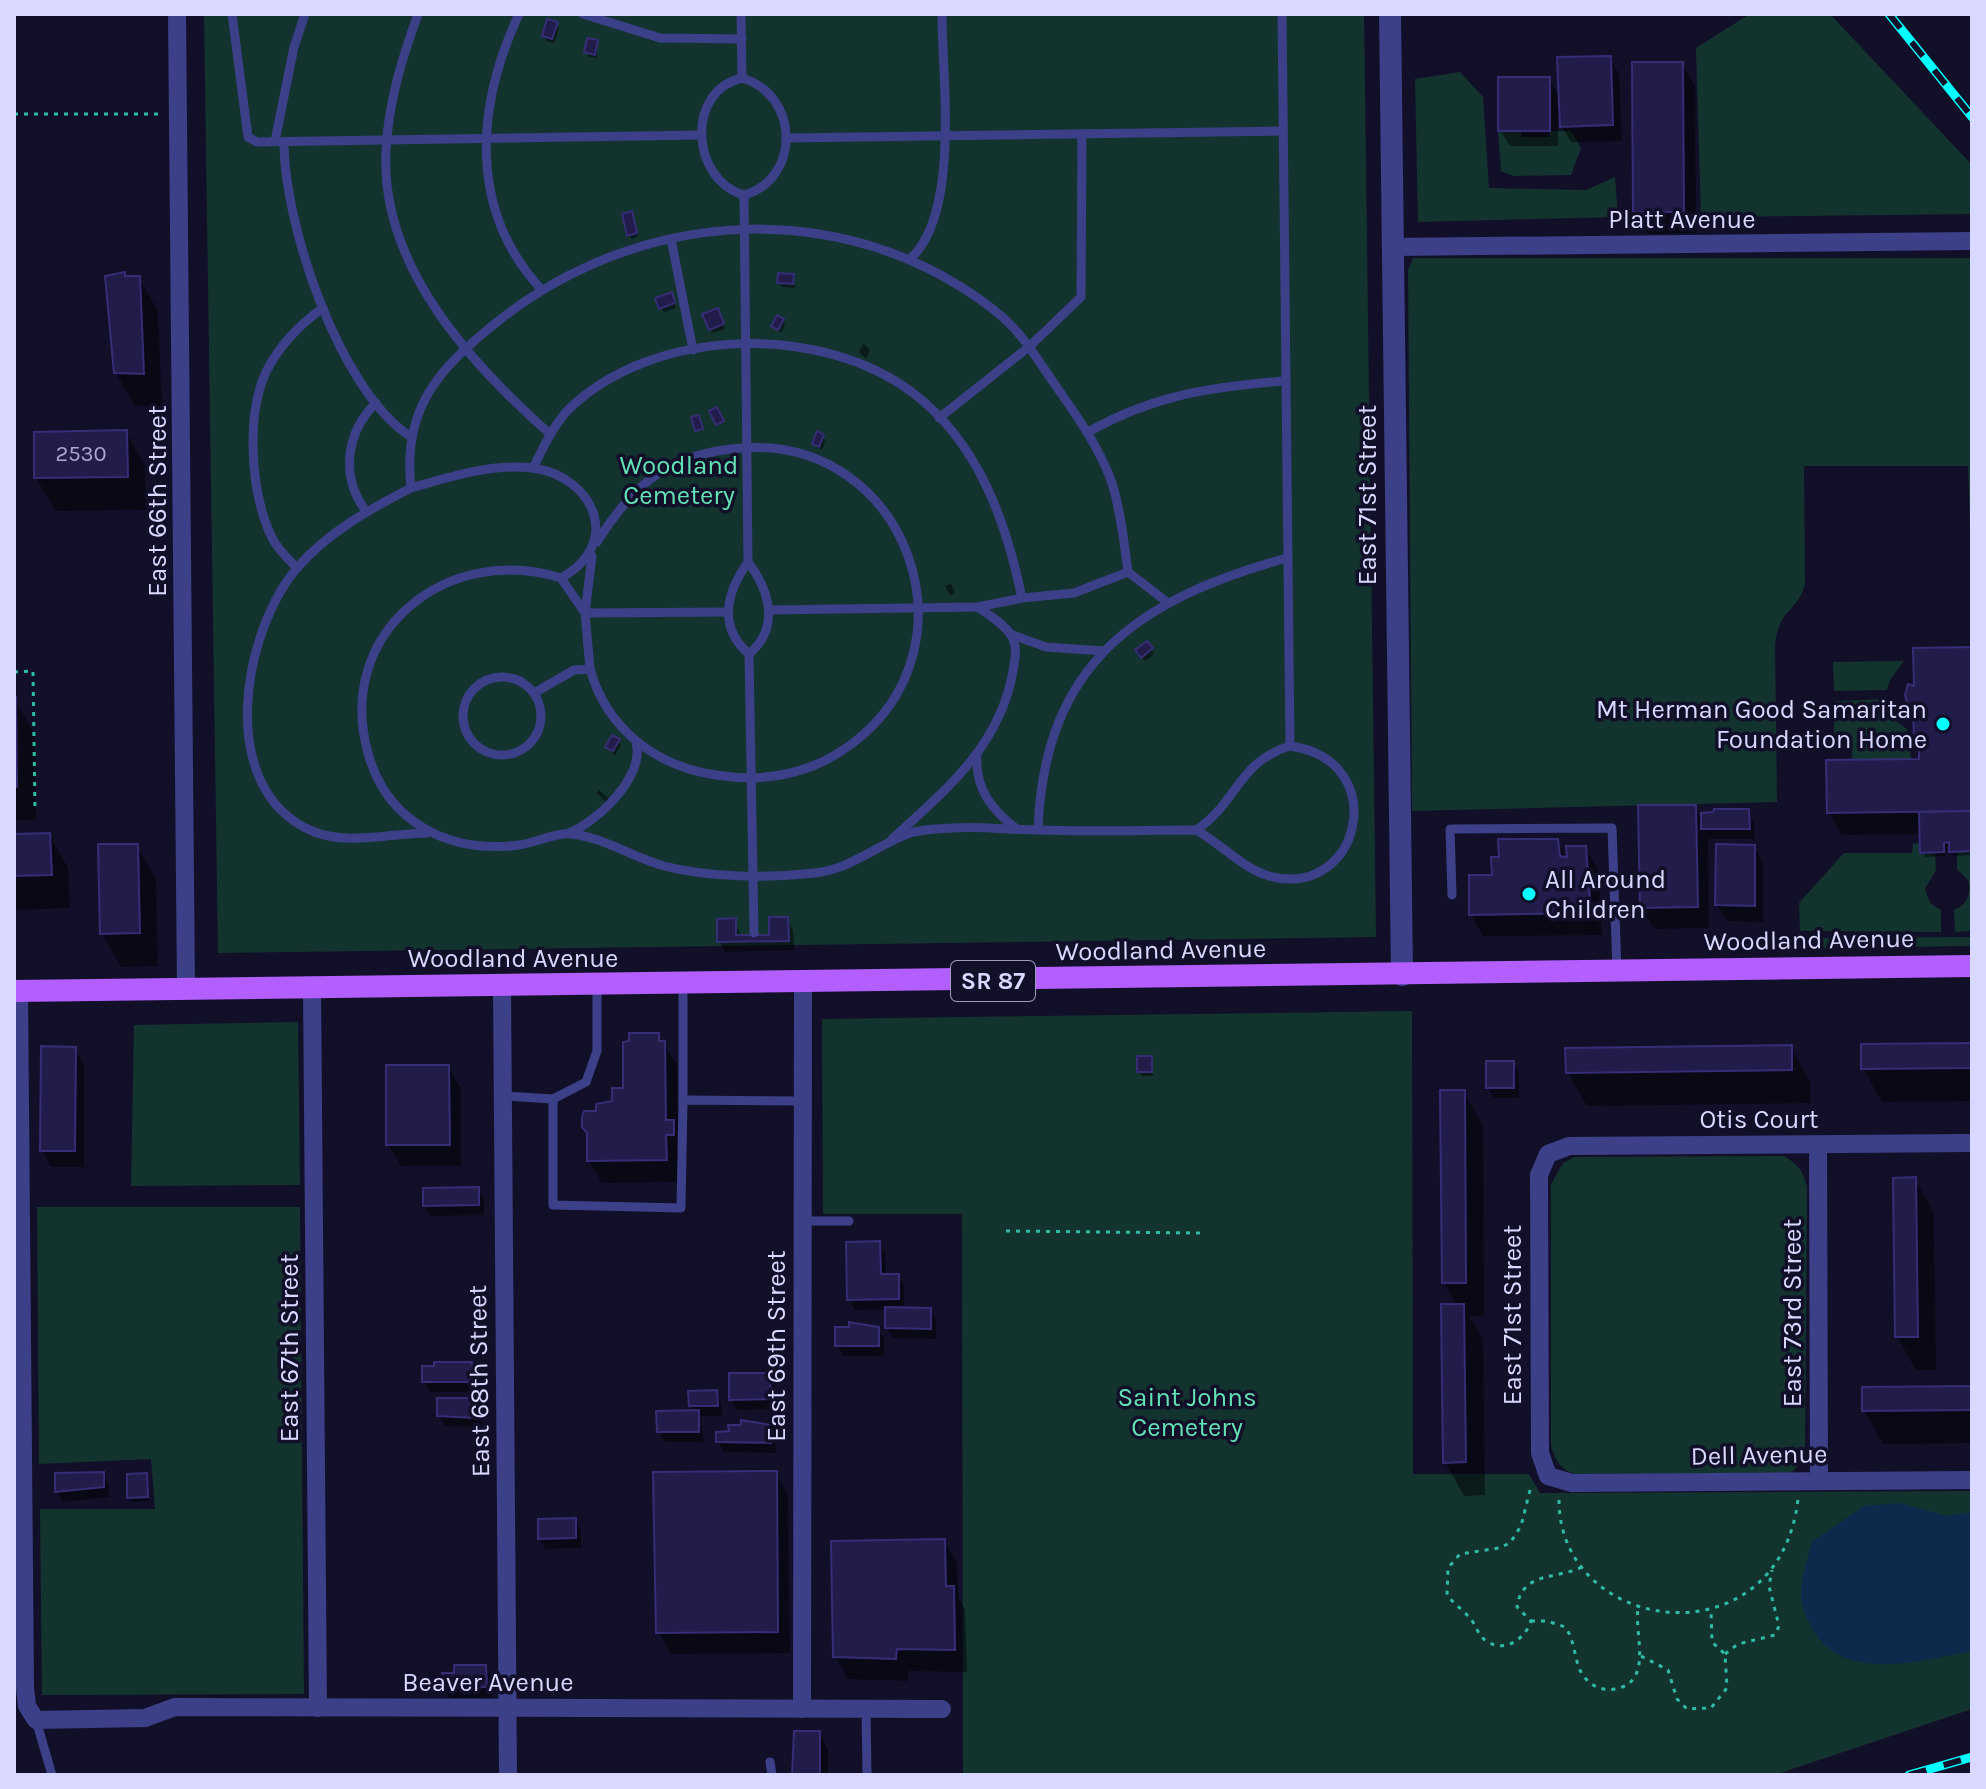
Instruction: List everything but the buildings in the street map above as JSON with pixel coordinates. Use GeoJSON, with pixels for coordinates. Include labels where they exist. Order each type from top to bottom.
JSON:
{"type":"FeatureCollection","features":[{"type":"Feature","properties":{"kind":"main road","name":"Woodland Avenue"},"geometry":{"type":"LineString","coordinates":[[16,990],[803,983],[1972,966]]}},
{"type":"Feature","properties":{"kind":"street","name":"East 66th Street"},"geometry":{"type":"LineString","coordinates":[[177,14],[186,988]]}},
{"type":"Feature","properties":{"kind":"street","name":"East 71st Street"},"geometry":{"type":"LineString","coordinates":[[1390,14],[1402,975]]}},
{"type":"Feature","properties":{"kind":"street","name":"Platt Avenue"},"geometry":{"type":"LineString","coordinates":[[1393,247],[1972,241]]}},
{"type":"Feature","properties":{"kind":"street","name":"East 69th Street"},"geometry":{"type":"LineString","coordinates":[[802,1709],[803,983]]}},
{"type":"Feature","properties":{"kind":"street","name":"East 68th Street"},"geometry":{"type":"LineString","coordinates":[[502,986],[508,1775]]}},
{"type":"Feature","properties":{"kind":"street","name":"East 67th Street"},"geometry":{"type":"LineString","coordinates":[[312,987],[318,1708]]}},
{"type":"Feature","properties":{"kind":"street"},"geometry":{"type":"LineString","coordinates":[[16,990],[26,1711]]}},
{"type":"Feature","properties":{"kind":"street","name":"Otis Court"},"geometry":{"type":"LineString","coordinates":[[1548,1154],[1569,1146],[1972,1143]]}},
{"type":"Feature","properties":{"kind":"street","name":"East 73rd Street"},"geometry":{"type":"LineString","coordinates":[[1818,1145],[1819,1481]]}},
{"type":"Feature","properties":{"kind":"street","name":"East 71st Street"},"geometry":{"type":"LineString","coordinates":[[1548,1154],[1539,1175],[1540,1453],[1548,1476]]}},
{"type":"Feature","properties":{"kind":"street","name":"Dell Avenue"},"geometry":{"type":"LineString","coordinates":[[1548,1476],[1572,1483],[1972,1480]]}},
{"type":"Feature","properties":{"kind":"street","name":"Beaver Avenue"},"geometry":{"type":"LineString","coordinates":[[26,1711],[145,1718],[175,1707],[942,1709]]}},
{"type":"Feature","properties":{"kind":"lane"},"geometry":{"type":"LineString","coordinates":[[232,14],[248,137],[257,142],[702,135]]}},
{"type":"Feature","properties":{"kind":"lane"},"geometry":{"type":"LineString","coordinates":[[305,14],[294,47],[280,141],[295,220],[323,308],[356,374],[376,403],[410,436]]}},
{"type":"Feature","properties":{"kind":"lane"},"geometry":{"type":"LineString","coordinates":[[418,14],[401,67],[387,140],[386,173],[405,249],[431,304],[465,349],[495,384],[550,434]]}},
{"type":"Feature","properties":{"kind":"lane"},"geometry":{"type":"LineString","coordinates":[[519,14],[493,77],[486,139],[498,222],[516,260],[541,289]]}},
{"type":"Feature","properties":{"kind":"lane"},"geometry":{"type":"LineString","coordinates":[[583,14],[660,38],[742,39]]}},
{"type":"Feature","properties":{"kind":"lane"},"geometry":{"type":"LineString","coordinates":[[741,14],[742,78]]}},
{"type":"Feature","properties":{"kind":"lane"},"geometry":{"type":"LineString","coordinates":[[909,260],[918,252],[932,227],[942,191],[942,14]]}},
{"type":"Feature","properties":{"kind":"lane"},"geometry":{"type":"LineString","coordinates":[[1282,14],[1290,746]]}},
{"type":"Feature","properties":{"kind":"lane"},"geometry":{"type":"LineString","coordinates":[[742,78],[772,93],[782,113],[786,138],[774,176],[766,186],[744,195],[718,181],[709,167],[702,135],[703,118],[713,94],[732,80],[742,78]]}},
{"type":"Feature","properties":{"kind":"lane"},"geometry":{"type":"LineString","coordinates":[[786,138],[1283,131]]}},
{"type":"Feature","properties":{"kind":"lane"},"geometry":{"type":"LineString","coordinates":[[939,418],[1030,346],[1081,297],[1082,134]]}},
{"type":"Feature","properties":{"kind":"lane"},"geometry":{"type":"LineString","coordinates":[[744,195],[748,562],[766,592],[769,610],[763,638],[749,654]]}},
{"type":"Feature","properties":{"kind":"lane"},"geometry":{"type":"LineString","coordinates":[[411,488],[410,436],[419,406],[431,387],[465,349],[541,289],[587,264],[706,231],[744,229],[825,235],[909,260],[995,310],[1030,346],[1088,432],[1112,484],[1128,572],[1167,602]]}},
{"type":"Feature","properties":{"kind":"lane"},"geometry":{"type":"LineString","coordinates":[[671,239],[693,350]]}},
{"type":"Feature","properties":{"kind":"lane"},"geometry":{"type":"LineString","coordinates":[[297,568],[279,550],[262,509],[256,416],[259,391],[267,370],[288,340],[323,308]]}},
{"type":"Feature","properties":{"kind":"lane"},"geometry":{"type":"LineString","coordinates":[[533,468],[550,434],[566,412],[607,380],[631,368],[693,350],[747,346],[812,350],[841,356],[892,378],[939,418],[964,446],[993,500],[1012,550],[1022,598]]}},
{"type":"Feature","properties":{"kind":"lane"},"geometry":{"type":"LineString","coordinates":[[1088,432],[1161,398],[1217,387],[1284,381]]}},
{"type":"Feature","properties":{"kind":"lane"},"geometry":{"type":"LineString","coordinates":[[366,511],[354,491],[349,451],[357,427],[376,403]]}},
{"type":"Feature","properties":{"kind":"lane"},"geometry":{"type":"LineString","coordinates":[[561,578],[581,565],[595,545],[634,492],[658,471],[702,454],[748,448],[782,450],[815,458],[851,477],[870,492],[892,524],[908,559],[918,607],[918,631],[908,672],[879,720],[846,748],[812,767],[786,775],[752,777],[696,772],[658,757],[636,741],[602,701],[590,669],[585,613],[595,545],[596,520],[583,494],[567,479],[533,468],[474,472],[411,488],[366,511],[297,568],[276,599],[255,651],[248,712],[259,777],[284,812],[314,831],[345,837],[427,833],[482,847],[531,843],[581,828],[608,804],[637,762],[646,756],[658,757]]}},
{"type":"Feature","properties":{"kind":"lane"},"geometry":{"type":"LineString","coordinates":[[1038,830],[1039,800],[1049,746],[1085,672],[1104,651],[1167,602],[1217,579],[1287,558]]}},
{"type":"Feature","properties":{"kind":"lane"},"geometry":{"type":"LineString","coordinates":[[748,562],[733,584],[727,612],[733,635],[749,654],[754,933]]}},
{"type":"Feature","properties":{"kind":"lane"},"geometry":{"type":"LineString","coordinates":[[427,833],[393,800],[368,754],[361,696],[377,642],[412,604],[456,581],[492,573],[528,571],[561,578],[585,613]]}},
{"type":"Feature","properties":{"kind":"lane"},"geometry":{"type":"LineString","coordinates":[[769,610],[978,607],[1022,598],[1074,593],[1128,572]]}},
{"type":"Feature","properties":{"kind":"lane"},"geometry":{"type":"LineString","coordinates":[[978,607],[1010,634],[1046,647],[1104,651]]}},
{"type":"Feature","properties":{"kind":"lane"},"geometry":{"type":"LineString","coordinates":[[585,613],[727,612]]}},
{"type":"Feature","properties":{"kind":"lane"},"geometry":{"type":"LineString","coordinates":[[884,845],[958,778],[1000,719],[1016,654],[1010,634]]}},
{"type":"Feature","properties":{"kind":"lane"},"geometry":{"type":"LineString","coordinates":[[534,693],[574,670],[590,669]]}},
{"type":"Feature","properties":{"kind":"lane"},"geometry":{"type":"LineString","coordinates":[[502,676],[515,678],[534,693],[541,721],[529,745],[504,755],[480,749],[470,740],[462,717],[464,704],[478,684],[502,676]]}},
{"type":"Feature","properties":{"kind":"lane"},"geometry":{"type":"LineString","coordinates":[[636,741],[637,762]]}},
{"type":"Feature","properties":{"kind":"lane"},"geometry":{"type":"LineString","coordinates":[[569,833],[662,865],[753,875],[833,869],[924,830],[1196,830],[1222,844],[1254,870],[1269,876],[1304,877],[1328,866],[1349,842],[1354,824],[1349,785],[1340,768],[1326,757],[1309,749],[1290,746],[1268,753],[1252,765],[1217,814],[1196,830]]}},
{"type":"Feature","properties":{"kind":"lane"},"geometry":{"type":"LineString","coordinates":[[977,755],[976,770],[989,804],[1017,829]]}},
{"type":"Feature","properties":{"kind":"lane"},"geometry":{"type":"LineString","coordinates":[[1452,895],[1450,829],[1612,828],[1617,971]]}},
{"type":"Feature","properties":{"kind":"lane"},"geometry":{"type":"LineString","coordinates":[[553,1099],[553,1205],[681,1208],[683,984]]}},
{"type":"Feature","properties":{"kind":"lane"},"geometry":{"type":"LineString","coordinates":[[502,1096],[553,1099],[586,1082],[597,1051],[597,985]]}},
{"type":"Feature","properties":{"kind":"lane"},"geometry":{"type":"LineString","coordinates":[[683,1100],[803,1101]]}},
{"type":"Feature","properties":{"kind":"lane"},"geometry":{"type":"LineString","coordinates":[[802,1221],[849,1221]]}},
{"type":"Feature","properties":{"kind":"lane"},"geometry":{"type":"LineString","coordinates":[[866,1709],[867,1775]]}},
{"type":"Feature","properties":{"kind":"lane"},"geometry":{"type":"LineString","coordinates":[[26,1711],[52,1775]]}},
{"type":"Feature","properties":{"kind":"lane"},"geometry":{"type":"LineString","coordinates":[[770,1762],[772,1775]]}},
{"type":"Feature","properties":{"kind":"path"},"geometry":{"type":"LineString","coordinates":[[14,114],[162,114]]}},
{"type":"Feature","properties":{"kind":"path"},"geometry":{"type":"LineString","coordinates":[[14,672],[33,671],[35,811]]}},
{"type":"Feature","properties":{"kind":"path"},"geometry":{"type":"LineString","coordinates":[[1006,1231],[1201,1233]]}},
{"type":"Feature","properties":{"kind":"path"},"geometry":{"type":"LineString","coordinates":[[1530,1490],[1515,1538],[1506,1546],[1460,1554],[1448,1568],[1444,1588],[1472,1620],[1484,1640],[1492,1644],[1501,1646],[1519,1641],[1531,1621]]}},
{"type":"Feature","properties":{"kind":"path"},"geometry":{"type":"LineString","coordinates":[[1559,1500],[1564,1527],[1584,1566],[1617,1596],[1638,1606],[1675,1614],[1711,1609],[1751,1589],[1772,1568],[1789,1539],[1798,1499]]}},
{"type":"Feature","properties":{"kind":"path"},"geometry":{"type":"LineString","coordinates":[[1584,1566],[1571,1574],[1536,1578],[1527,1583],[1517,1607],[1531,1621],[1547,1621],[1565,1627],[1575,1645],[1581,1672],[1598,1688],[1615,1689],[1631,1681],[1641,1656],[1636,1629],[1638,1606]]}},
{"type":"Feature","properties":{"kind":"path"},"geometry":{"type":"LineString","coordinates":[[1725,1654],[1738,1644],[1775,1635],[1778,1617],[1769,1586],[1772,1568]]}},
{"type":"Feature","properties":{"kind":"path"},"geometry":{"type":"LineString","coordinates":[[1641,1656],[1668,1670],[1677,1699],[1695,1712],[1711,1708],[1727,1688],[1725,1654],[1712,1642],[1711,1609]]}},
{"type":"Feature","properties":{"kind":"green space","name":"Woodland Cemetery"},"geometry":{"type":"Polygon","coordinates":[[[204,14],[1364,14],[1376,937],[218,953],[204,14]]]}},
{"type":"Feature","properties":{"kind":"green space"},"geometry":{"type":"Polygon","coordinates":[[[1750,14],[1830,14],[1972,165],[1972,214],[1701,217],[1696,48],[1750,14]]]}},
{"type":"Feature","properties":{"kind":"green space"},"geometry":{"type":"Polygon","coordinates":[[[1460,72],[1483,97],[1489,188],[1586,190],[1615,177],[1618,217],[1418,222],[1415,79],[1460,72]]]}},
{"type":"Feature","properties":{"kind":"green space"},"geometry":{"type":"Polygon","coordinates":[[[1498,131],[1522,131],[1521,137],[1549,137],[1550,131],[1571,131],[1581,148],[1571,175],[1513,176],[1501,171],[1498,131]]]}},
{"type":"Feature","properties":{"kind":"green space"},"geometry":{"type":"Polygon","coordinates":[[[1413,258],[1972,258],[1972,591],[1968,466],[1804,466],[1805,584],[1798,601],[1780,624],[1775,645],[1777,802],[1412,811],[1408,270],[1413,258]]]}},
{"type":"Feature","properties":{"kind":"green space"},"geometry":{"type":"Polygon","coordinates":[[[1904,661],[1890,680],[1887,690],[1834,691],[1833,662],[1904,661]]]}},
{"type":"Feature","properties":{"kind":"green space"},"geometry":{"type":"Polygon","coordinates":[[[1887,699],[1897,722],[1907,729],[1911,759],[1852,760],[1852,738],[1834,738],[1834,701],[1887,699]]]}},
{"type":"Feature","properties":{"kind":"green space"},"geometry":{"type":"Polygon","coordinates":[[[1972,842],[1972,931],[1955,932],[1954,910],[1965,902],[1969,890],[1968,880],[1957,869],[1957,851],[1971,851],[1972,842]]]}},
{"type":"Feature","properties":{"kind":"green space"},"geometry":{"type":"Polygon","coordinates":[[[1920,843],[1935,852],[1936,870],[1925,889],[1930,903],[1941,910],[1941,932],[1800,931],[1799,903],[1844,853],[1912,853],[1913,844],[1920,843]]]}},
{"type":"Feature","properties":{"kind":"green space"},"geometry":{"type":"Polygon","coordinates":[[[1972,937],[1972,946],[1812,948],[1806,945],[1811,938],[1972,937]]]}},
{"type":"Feature","properties":{"kind":"green space","name":"Saint Johns Cemetery"},"geometry":{"type":"Polygon","coordinates":[[[1412,1011],[1413,1474],[1529,1474],[1540,1493],[1972,1491],[1972,1709],[1774,1775],[963,1775],[962,1214],[823,1214],[822,1019],[1412,1011]]]}},
{"type":"Feature","properties":{"kind":"green space"},"geometry":{"type":"Polygon","coordinates":[[[298,1022],[300,1185],[131,1186],[134,1025],[298,1022]]]}},
{"type":"Feature","properties":{"kind":"green space"},"geometry":{"type":"Polygon","coordinates":[[[1784,1156],[1800,1169],[1807,1188],[1805,1452],[1801,1463],[1791,1473],[1574,1474],[1565,1469],[1556,1459],[1551,1445],[1551,1184],[1563,1163],[1574,1157],[1784,1156]]]}},
{"type":"Feature","properties":{"kind":"green space"},"geometry":{"type":"Polygon","coordinates":[[[37,1207],[300,1207],[304,1694],[42,1695],[40,1509],[155,1509],[151,1459],[39,1464],[37,1207]]]}},
{"type":"Feature","properties":{"kind":"water"},"geometry":{"type":"Polygon","coordinates":[[[1900,1503],[1947,1516],[1972,1512],[1972,1651],[1909,1663],[1864,1663],[1844,1657],[1827,1647],[1808,1620],[1801,1590],[1812,1542],[1864,1506],[1900,1503]]]}},
{"type":"Feature","properties":{"kind":"railway"},"geometry":{"type":"LineString","coordinates":[[1889,14],[1972,117]]}},
{"type":"Feature","properties":{"kind":"railway"},"geometry":{"type":"LineString","coordinates":[[1909,1775],[1972,1757]]}},
{"type":"Feature","properties":{"kind":"place","name":"Mt Herman Good Samaritan Foundation Home"},"geometry":{"type":"Point","coordinates":[1943,724]}},
{"type":"Feature","properties":{"kind":"place","name":"All Around Children"},"geometry":{"type":"Point","coordinates":[1529,894]}}]}
